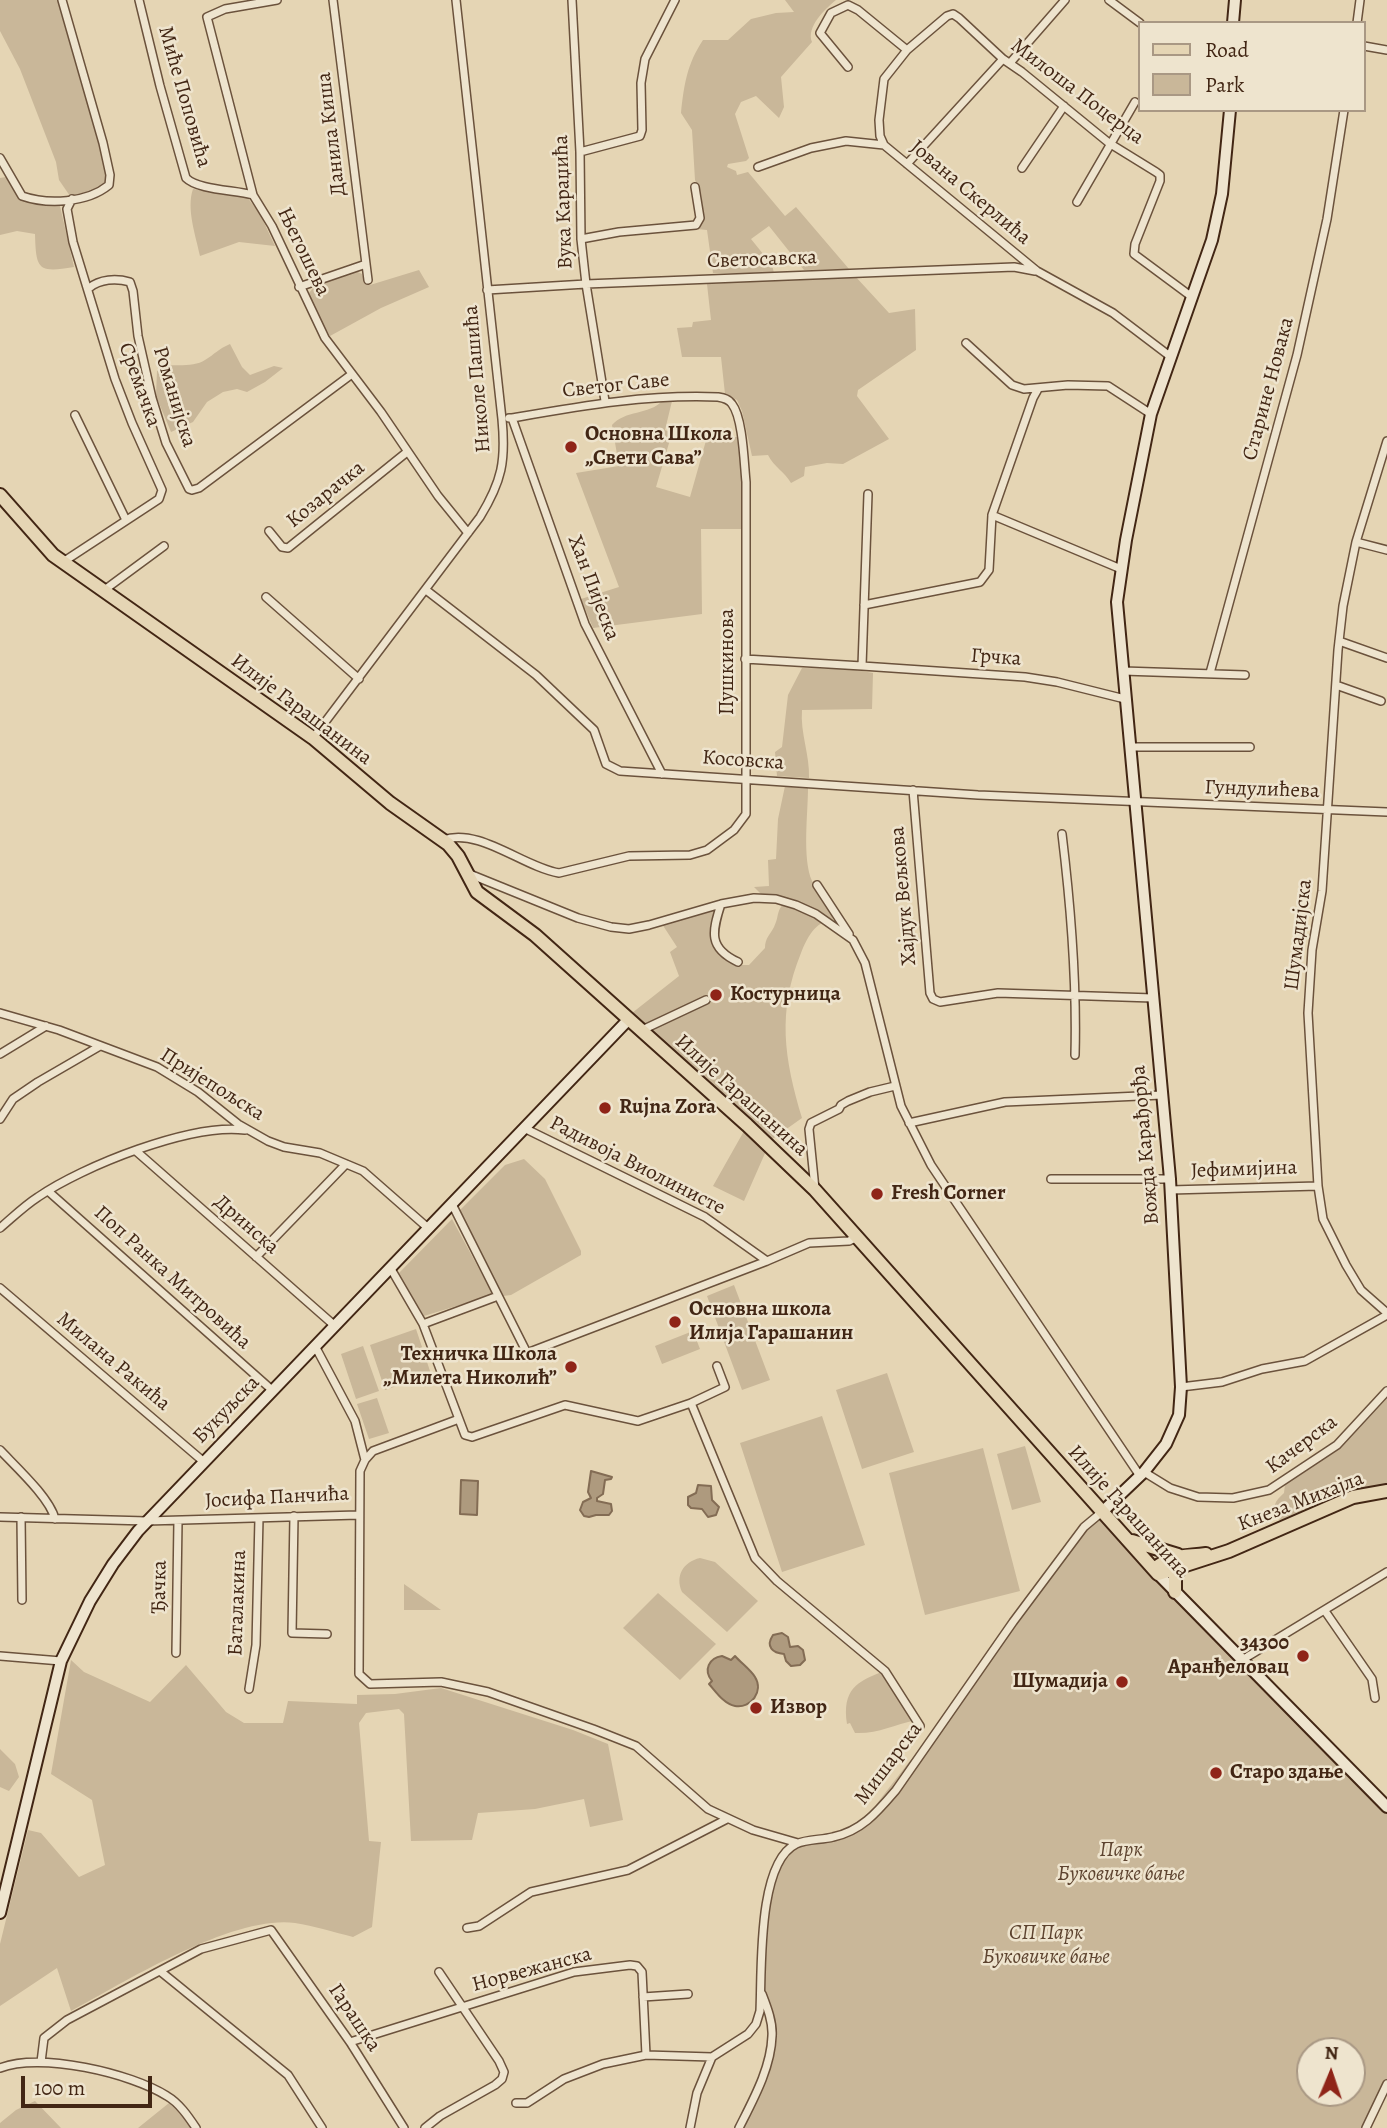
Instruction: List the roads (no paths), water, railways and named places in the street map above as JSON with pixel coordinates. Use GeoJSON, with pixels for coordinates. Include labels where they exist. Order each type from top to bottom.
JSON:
{"type":"FeatureCollection","features":[{"type":"Feature","properties":{"kind":"main road"},"geometry":{"type":"LineString","coordinates":[[1233,21],[1235,0]]}},
{"type":"Feature","properties":{"kind":"main road","name":"Вожда Карађорђа"},"geometry":{"type":"LineString","coordinates":[[1102,1513],[1160,1453],[1179,1415],[1181,1387],[1170,1184],[1117,602],[1151,414],[1212,240],[1222,194],[1230,112]]}},
{"type":"Feature","properties":{"kind":"main road","name":"Илије Гарашанина"},"geometry":{"type":"LineString","coordinates":[[0,495],[16,516],[54,555],[313,738],[390,803],[442,840],[454,851],[471,884],[481,896],[535,934],[757,1134],[815,1190],[1156,1572],[1387,1807]]}},
{"type":"Feature","properties":{"kind":"main road","name":"Букуљска"},"geometry":{"type":"LineString","coordinates":[[0,1913],[61,1661],[101,1582],[125,1547],[628,1020]]}},
{"type":"Feature","properties":{"kind":"main road","name":"Кнеза Михајла"},"geometry":{"type":"LineString","coordinates":[[1156,1572],[1165,1560],[1180,1561],[1229,1551],[1353,1497],[1387,1491]]}},
{"type":"Feature","properties":{"kind":"main road"},"geometry":{"type":"LineString","coordinates":[[1127,1539],[1180,1561],[1175,1577],[1175,1592]]}},
{"type":"Feature","properties":{"kind":"street"},"geometry":{"type":"LineString","coordinates":[[0,158],[22,196],[36,201],[61,202],[101,191],[109,185],[110,175],[62,0]]}},
{"type":"Feature","properties":{"kind":"street","name":"Миће Поповића"},"geometry":{"type":"LineString","coordinates":[[139,0],[186,178],[197,185],[253,195]]}},
{"type":"Feature","properties":{"kind":"street","name":"Његошева"},"geometry":{"type":"LineString","coordinates":[[277,0],[225,9],[207,17],[253,195],[272,226],[325,338],[381,412],[438,496],[468,533]]}},
{"type":"Feature","properties":{"kind":"street","name":"Данила Киша"},"geometry":{"type":"LineString","coordinates":[[333,0],[368,280]]}},
{"type":"Feature","properties":{"kind":"street","name":"Николе Пашића"},"geometry":{"type":"LineString","coordinates":[[313,738],[468,533],[493,495],[504,459],[502,419],[456,0]]}},
{"type":"Feature","properties":{"kind":"street","name":"Вука Караџића"},"geometry":{"type":"LineString","coordinates":[[572,0],[580,152],[581,239],[605,401]]}},
{"type":"Feature","properties":{"kind":"street"},"geometry":{"type":"LineString","coordinates":[[580,152],[640,136],[641,83],[645,60],[675,0]]}},
{"type":"Feature","properties":{"kind":"street"},"geometry":{"type":"LineString","coordinates":[[907,164],[1065,0]]}},
{"type":"Feature","properties":{"kind":"street"},"geometry":{"type":"LineString","coordinates":[[1109,0],[1138,22]]}},
{"type":"Feature","properties":{"kind":"street"},"geometry":{"type":"LineString","coordinates":[[1357,21],[1360,0]]}},
{"type":"Feature","properties":{"kind":"street"},"geometry":{"type":"LineString","coordinates":[[848,67],[821,37],[820,28],[831,13],[848,5],[907,50]]}},
{"type":"Feature","properties":{"kind":"street","name":"Милоша Поцерца"},"geometry":{"type":"LineString","coordinates":[[953,15],[1110,143],[1160,175],[1135,244],[1134,254],[1192,297]]}},
{"type":"Feature","properties":{"kind":"street","name":"Јована Скерлића"},"geometry":{"type":"LineString","coordinates":[[953,15],[947,16],[907,50],[884,79],[879,120],[880,136],[884,145],[1037,271],[1113,313],[1171,357]]}},
{"type":"Feature","properties":{"kind":"street"},"geometry":{"type":"LineString","coordinates":[[1366,46],[1387,50]]}},
{"type":"Feature","properties":{"kind":"street"},"geometry":{"type":"LineString","coordinates":[[1077,202],[1135,102]]}},
{"type":"Feature","properties":{"kind":"street"},"geometry":{"type":"LineString","coordinates":[[1022,168],[1064,106]]}},
{"type":"Feature","properties":{"kind":"street","name":"Старине Новака"},"geometry":{"type":"LineString","coordinates":[[1210,673],[1297,355],[1327,219],[1344,112]]}},
{"type":"Feature","properties":{"kind":"street"},"geometry":{"type":"LineString","coordinates":[[758,167],[811,148],[846,141],[884,145]]}},
{"type":"Feature","properties":{"kind":"street"},"geometry":{"type":"LineString","coordinates":[[581,239],[619,232],[696,225],[700,218],[695,187]]}},
{"type":"Feature","properties":{"kind":"street"},"geometry":{"type":"LineString","coordinates":[[67,209],[72,199]]}},
{"type":"Feature","properties":{"kind":"street","name":"Сремачка"},"geometry":{"type":"LineString","coordinates":[[61,202],[67,209],[73,242],[115,379],[162,490],[159,499],[63,562]]}},
{"type":"Feature","properties":{"kind":"street"},"geometry":{"type":"LineString","coordinates":[[299,287],[366,264]]}},
{"type":"Feature","properties":{"kind":"street","name":"Светосавска"},"geometry":{"type":"LineString","coordinates":[[487,290],[1014,267],[1037,271]]}},
{"type":"Feature","properties":{"kind":"street","name":"Романијска"},"geometry":{"type":"LineString","coordinates":[[89,288],[98,281],[130,282],[134,291],[138,337],[152,398],[166,443],[189,489],[192,490],[199,488],[352,374]]}},
{"type":"Feature","properties":{"kind":"street"},"geometry":{"type":"LineString","coordinates":[[966,343],[1012,385],[1024,389],[1108,386],[1151,414]]}},
{"type":"Feature","properties":{"kind":"street"},"geometry":{"type":"LineString","coordinates":[[864,605],[980,582],[989,570],[992,515],[1038,389]]}},
{"type":"Feature","properties":{"kind":"street","name":"Светог Саве"},"geometry":{"type":"LineString","coordinates":[[512,418],[605,401],[652,397],[723,398]]}},
{"type":"Feature","properties":{"kind":"street","name":"Пушкинова"},"geometry":{"type":"LineString","coordinates":[[442,840],[452,836],[462,837],[559,873],[629,856],[690,855],[707,850],[720,842],[743,821],[746,814],[746,516],[743,441],[735,408],[732,402],[723,398]]}},
{"type":"Feature","properties":{"kind":"street"},"geometry":{"type":"LineString","coordinates":[[75,415],[126,520]]}},
{"type":"Feature","properties":{"kind":"street"},"geometry":{"type":"LineString","coordinates":[[502,419],[512,418]]}},
{"type":"Feature","properties":{"kind":"street","name":"Хан Пијеска"},"geometry":{"type":"LineString","coordinates":[[512,418],[585,624],[662,774]]}},
{"type":"Feature","properties":{"kind":"street","name":"Шумадијска"},"geometry":{"type":"LineString","coordinates":[[1387,441],[1383,465],[1356,541],[1339,641],[1322,891],[1312,950],[1308,1013],[1318,1186],[1324,1219],[1361,1290],[1387,1314]]}},
{"type":"Feature","properties":{"kind":"street","name":"Козарачка"},"geometry":{"type":"LineString","coordinates":[[269,531],[282,547],[288,548],[407,452]]}},
{"type":"Feature","properties":{"kind":"street"},"geometry":{"type":"LineString","coordinates":[[862,666],[868,494]]}},
{"type":"Feature","properties":{"kind":"street"},"geometry":{"type":"LineString","coordinates":[[992,515],[1121,569]]}},
{"type":"Feature","properties":{"kind":"street"},"geometry":{"type":"LineString","coordinates":[[1356,541],[1387,550]]}},
{"type":"Feature","properties":{"kind":"street"},"geometry":{"type":"LineString","coordinates":[[103,591],[164,546]]}},
{"type":"Feature","properties":{"kind":"street","name":"Косовска"},"geometry":{"type":"LineString","coordinates":[[426,590],[536,674],[594,730],[606,764],[611,769],[1135,803]]}},
{"type":"Feature","properties":{"kind":"street"},"geometry":{"type":"LineString","coordinates":[[266,597],[359,679]]}},
{"type":"Feature","properties":{"kind":"street"},"geometry":{"type":"LineString","coordinates":[[1339,641],[1387,658]]}},
{"type":"Feature","properties":{"kind":"street","name":"Грчка"},"geometry":{"type":"LineString","coordinates":[[745,659],[1029,677],[1125,699]]}},
{"type":"Feature","properties":{"kind":"street"},"geometry":{"type":"LineString","coordinates":[[1123,671],[1245,675]]}},
{"type":"Feature","properties":{"kind":"street"},"geometry":{"type":"LineString","coordinates":[[1336,685],[1381,701]]}},
{"type":"Feature","properties":{"kind":"street"},"geometry":{"type":"LineString","coordinates":[[1130,747],[1250,747]]}},
{"type":"Feature","properties":{"kind":"street","name":"Хајдук Вељкова"},"geometry":{"type":"LineString","coordinates":[[913,790],[930,993],[933,999],[940,1002],[998,993],[1076,996]]}},
{"type":"Feature","properties":{"kind":"street","name":"Гундулићева"},"geometry":{"type":"LineString","coordinates":[[1135,803],[1387,812]]}},
{"type":"Feature","properties":{"kind":"street"},"geometry":{"type":"LineString","coordinates":[[1062,834],[1073,926],[1075,1055]]}},
{"type":"Feature","properties":{"kind":"street"},"geometry":{"type":"LineString","coordinates":[[466,873],[578,918],[611,927],[629,929],[649,925],[721,904],[754,898],[776,900],[816,914],[853,940]]}},
{"type":"Feature","properties":{"kind":"street"},"geometry":{"type":"LineString","coordinates":[[817,885],[865,963],[895,1086],[909,1123],[931,1165],[1142,1474]]}},
{"type":"Feature","properties":{"kind":"street"},"geometry":{"type":"LineString","coordinates":[[721,904],[715,926],[716,945],[726,956],[738,962]]}},
{"type":"Feature","properties":{"kind":"street"},"geometry":{"type":"LineString","coordinates":[[1076,996],[1153,998]]}},
{"type":"Feature","properties":{"kind":"street"},"geometry":{"type":"LineString","coordinates":[[640,1031],[706,1000]]}},
{"type":"Feature","properties":{"kind":"street","name":"Пријепољска"},"geometry":{"type":"LineString","coordinates":[[0,1013],[46,1026],[156,1067],[198,1092],[238,1124],[276,1144],[320,1153],[363,1171],[428,1228]]}},
{"type":"Feature","properties":{"kind":"street"},"geometry":{"type":"LineString","coordinates":[[0,1054],[46,1026]]}},
{"type":"Feature","properties":{"kind":"street"},"geometry":{"type":"LineString","coordinates":[[1,1119],[13,1099],[100,1046]]}},
{"type":"Feature","properties":{"kind":"street"},"geometry":{"type":"LineString","coordinates":[[815,1190],[809,1129],[811,1123],[839,1109],[848,1101],[895,1086]]}},
{"type":"Feature","properties":{"kind":"street"},"geometry":{"type":"LineString","coordinates":[[909,1123],[1005,1102],[1162,1095]]}},
{"type":"Feature","properties":{"kind":"street"},"geometry":{"type":"LineString","coordinates":[[0,1228],[48,1191],[93,1168],[136,1151],[191,1133],[221,1128],[250,1130]]}},
{"type":"Feature","properties":{"kind":"street","name":"Радивоја Виолинисте"},"geometry":{"type":"LineString","coordinates":[[524,1128],[705,1217],[767,1261]]}},
{"type":"Feature","properties":{"kind":"street","name":"Дринска"},"geometry":{"type":"LineString","coordinates":[[136,1151],[335,1325]]}},
{"type":"Feature","properties":{"kind":"street"},"geometry":{"type":"LineString","coordinates":[[257,1258],[345,1164]]}},
{"type":"Feature","properties":{"kind":"street","name":"Јефимијина"},"geometry":{"type":"LineString","coordinates":[[1051,1179],[1318,1186]]}},
{"type":"Feature","properties":{"kind":"street","name":"Поп Ранка Митровића"},"geometry":{"type":"LineString","coordinates":[[48,1191],[272,1391]]}},
{"type":"Feature","properties":{"kind":"street"},"geometry":{"type":"LineString","coordinates":[[452,1204],[527,1353],[809,1243],[849,1241],[857,1237]]}},
{"type":"Feature","properties":{"kind":"street"},"geometry":{"type":"LineString","coordinates":[[391,1269],[423,1324],[459,1419],[466,1435],[472,1437],[565,1405],[638,1421],[691,1403],[724,1387],[717,1366]]}},
{"type":"Feature","properties":{"kind":"street","name":"Милана Ракића"},"geometry":{"type":"LineString","coordinates":[[0,1288],[204,1462]]}},
{"type":"Feature","properties":{"kind":"street"},"geometry":{"type":"LineString","coordinates":[[423,1324],[498,1296]]}},
{"type":"Feature","properties":{"kind":"street"},"geometry":{"type":"LineString","coordinates":[[1181,1387],[1223,1382],[1262,1369],[1305,1362],[1387,1314]]}},
{"type":"Feature","properties":{"kind":"street"},"geometry":{"type":"LineString","coordinates":[[315,1346],[355,1420],[365,1460]]}},
{"type":"Feature","properties":{"kind":"street","name":"Качерска"},"geometry":{"type":"LineString","coordinates":[[1142,1474],[1170,1488],[1198,1497],[1233,1498],[1269,1490],[1337,1445],[1387,1391]]}},
{"type":"Feature","properties":{"kind":"street"},"geometry":{"type":"LineString","coordinates":[[691,1403],[755,1558],[777,1581],[885,1671],[919,1726]]}},
{"type":"Feature","properties":{"kind":"street","name":"Јосифа Панчића"},"geometry":{"type":"LineString","coordinates":[[0,1517],[178,1521],[358,1515],[359,1478],[365,1460],[373,1451],[459,1419]]}},
{"type":"Feature","properties":{"kind":"street"},"geometry":{"type":"LineString","coordinates":[[0,1450],[44,1499],[55,1519]]}},
{"type":"Feature","properties":{"kind":"street","name":"Мишарска"},"geometry":{"type":"LineString","coordinates":[[798,1843],[849,1832],[877,1813],[1079,1534],[1102,1513]]}},
{"type":"Feature","properties":{"kind":"street"},"geometry":{"type":"LineString","coordinates":[[358,1515],[359,1674],[370,1684],[441,1682],[488,1692],[593,1729],[636,1746],[708,1809],[768,1836],[798,1843]]}},
{"type":"Feature","properties":{"kind":"street"},"geometry":{"type":"LineString","coordinates":[[294,1516],[292,1633],[327,1634]]}},
{"type":"Feature","properties":{"kind":"street"},"geometry":{"type":"LineString","coordinates":[[21,1517],[22,1600]]}},
{"type":"Feature","properties":{"kind":"street","name":"Баталакина"},"geometry":{"type":"LineString","coordinates":[[249,1689],[256,1645],[259,1518]]}},
{"type":"Feature","properties":{"kind":"street","name":"Ђачка"},"geometry":{"type":"LineString","coordinates":[[176,1653],[178,1521]]}},
{"type":"Feature","properties":{"kind":"street"},"geometry":{"type":"LineString","coordinates":[[1242,1660],[1387,1572]]}},
{"type":"Feature","properties":{"kind":"street"},"geometry":{"type":"LineString","coordinates":[[1325,1611],[1372,1679],[1375,1698]]}},
{"type":"Feature","properties":{"kind":"street"},"geometry":{"type":"LineString","coordinates":[[0,1656],[61,1661]]}},
{"type":"Feature","properties":{"kind":"street"},"geometry":{"type":"LineString","coordinates":[[467,1928],[479,1926],[531,1892],[628,1870],[727,1819]]}},
{"type":"Feature","properties":{"kind":"street"},"geometry":{"type":"LineString","coordinates":[[516,2103],[527,2102],[564,2079],[603,2064],[646,2055],[712,2057],[748,2034],[756,2024],[760,2011],[767,1896],[779,1859],[798,1843]]}},
{"type":"Feature","properties":{"kind":"street","name":"Гарашка"},"geometry":{"type":"LineString","coordinates":[[160,1971],[201,1949],[271,1930],[351,2042],[404,2128]]}},
{"type":"Feature","properties":{"kind":"street","name":"Норвежанска"},"geometry":{"type":"LineString","coordinates":[[351,2042],[573,1972],[630,1965],[640,1968],[646,2055]]}},
{"type":"Feature","properties":{"kind":"street"},"geometry":{"type":"LineString","coordinates":[[41,2062],[44,2038],[51,2031],[160,1971],[288,2075],[322,2128]]}},
{"type":"Feature","properties":{"kind":"street"},"geometry":{"type":"LineString","coordinates":[[425,2128],[440,2116],[495,2085],[502,2079],[504,2072],[439,1972]]}},
{"type":"Feature","properties":{"kind":"street"},"geometry":{"type":"LineString","coordinates":[[739,2128],[765,2072],[772,2037],[770,2018],[761,1990]]}},
{"type":"Feature","properties":{"kind":"street"},"geometry":{"type":"LineString","coordinates":[[642,1997],[688,1994]]}},
{"type":"Feature","properties":{"kind":"street"},"geometry":{"type":"LineString","coordinates":[[690,2128],[697,2093],[712,2057]]}},
{"type":"Feature","properties":{"kind":"street"},"geometry":{"type":"LineString","coordinates":[[0,2068],[15,2063],[41,2062],[81,2067],[141,2082],[169,2097],[196,2128]]}},
{"type":"Feature","properties":{"kind":"street"},"geometry":{"type":"LineString","coordinates":[[1366,2128],[1387,2084]]}},
{"type":"Feature","properties":{"kind":"place","name":"Основна Школа „Свети Сава”"},"geometry":{"type":"Point","coordinates":[571,447]}},
{"type":"Feature","properties":{"kind":"place","name":"Костурница"},"geometry":{"type":"Point","coordinates":[716,995]}},
{"type":"Feature","properties":{"kind":"place","name":"Rujna Zora"},"geometry":{"type":"Point","coordinates":[605,1108]}},
{"type":"Feature","properties":{"kind":"place","name":"Fresh Corner"},"geometry":{"type":"Point","coordinates":[877,1194]}},
{"type":"Feature","properties":{"kind":"place","name":"Основна школа Илија Гарашанин"},"geometry":{"type":"Point","coordinates":[675,1322]}},
{"type":"Feature","properties":{"kind":"place","name":"Техничка Школа „Милета Николић”"},"geometry":{"type":"Point","coordinates":[571,1367]}},
{"type":"Feature","properties":{"kind":"place","name":"34300 Аранђеловац"},"geometry":{"type":"Point","coordinates":[1303,1656]}},
{"type":"Feature","properties":{"kind":"place","name":"Шумадија"},"geometry":{"type":"Point","coordinates":[1122,1682]}},
{"type":"Feature","properties":{"kind":"place","name":"Извор"},"geometry":{"type":"Point","coordinates":[756,1708]}},
{"type":"Feature","properties":{"kind":"place","name":"Старо здање"},"geometry":{"type":"Point","coordinates":[1216,1773]}},
{"type":"Feature","properties":{"kind":"park label","name":"Парк Буковичке бање"},"geometry":{"type":"Point","coordinates":[1121,1863]}},
{"type":"Feature","properties":{"kind":"park label","name":"СП Парк Буковичке бање"},"geometry":{"type":"Point","coordinates":[1046,1946]}}]}
